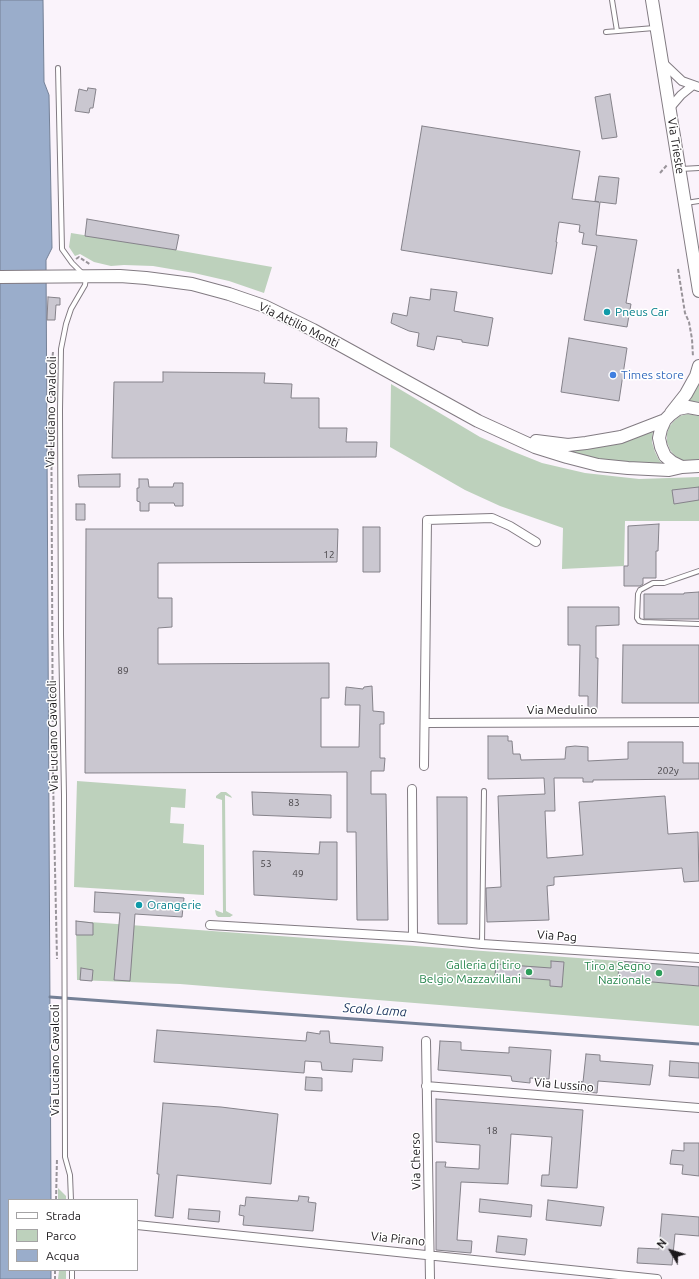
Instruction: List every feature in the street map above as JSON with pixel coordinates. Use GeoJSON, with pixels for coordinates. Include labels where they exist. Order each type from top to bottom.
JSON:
{"type":"FeatureCollection","features":[{"type":"Feature","properties":{"kind":"main road","name":"Via Trieste"},"geometry":{"type":"LineString","coordinates":[[652,0],[670,109],[674,166],[685,204],[697,269],[699,291]]}},
{"type":"Feature","properties":{"kind":"main road","name":"Via Attilio Monti"},"geometry":{"type":"LineString","coordinates":[[0,277],[133,277],[192,284],[229,294],[264,306],[313,330],[478,421],[535,447],[567,458],[598,465],[669,470],[682,467],[698,467]]}},
{"type":"Feature","properties":{"kind":"main road"},"geometry":{"type":"LineString","coordinates":[[682,467],[672,462],[665,456],[661,447],[660,433],[667,417],[686,394],[696,376],[696,363]]}},
{"type":"Feature","properties":{"kind":"main road","name":"Via Attilio Monti"},"geometry":{"type":"LineString","coordinates":[[510,436],[547,443],[568,445],[586,443],[621,437],[667,417],[678,409],[688,407],[699,409]]}},
{"type":"Feature","properties":{"kind":"street"},"geometry":{"type":"LineString","coordinates":[[662,62],[682,81],[696,86]]}},
{"type":"Feature","properties":{"kind":"street"},"geometry":{"type":"LineString","coordinates":[[670,109],[680,94],[696,86]]}},
{"type":"Feature","properties":{"kind":"street"},"geometry":{"type":"LineString","coordinates":[[424,766],[426,722],[427,520],[492,518],[510,526],[536,542]]}},
{"type":"Feature","properties":{"kind":"street","name":"Via Medulino"},"geometry":{"type":"LineString","coordinates":[[426,722],[699,722]]}},
{"type":"Feature","properties":{"kind":"street"},"geometry":{"type":"LineString","coordinates":[[412,788],[413,937]]}},
{"type":"Feature","properties":{"kind":"street","name":"Via Pag"},"geometry":{"type":"LineString","coordinates":[[210,925],[413,937],[482,944],[699,958]]}},
{"type":"Feature","properties":{"kind":"street","name":"Via Cherso"},"geometry":{"type":"LineString","coordinates":[[426,1041],[431,1254],[430,1279]]}},
{"type":"Feature","properties":{"kind":"street","name":"Via Lussino"},"geometry":{"type":"LineString","coordinates":[[426,1086],[699,1108]]}},
{"type":"Feature","properties":{"kind":"street","name":"Via Pirano"},"geometry":{"type":"LineString","coordinates":[[138,1225],[431,1254],[657,1279]]}},
{"type":"Feature","properties":{"kind":"lane"},"geometry":{"type":"LineString","coordinates":[[612,0],[617,31]]}},
{"type":"Feature","properties":{"kind":"lane"},"geometry":{"type":"LineString","coordinates":[[606,32],[657,28]]}},
{"type":"Feature","properties":{"kind":"lane"},"geometry":{"type":"LineString","coordinates":[[58,68],[62,249],[72,263],[86,277]]}},
{"type":"Feature","properties":{"kind":"lane"},"geometry":{"type":"LineString","coordinates":[[674,166],[699,168]]}},
{"type":"Feature","properties":{"kind":"lane"},"geometry":{"type":"LineString","coordinates":[[685,204],[699,201]]}},
{"type":"Feature","properties":{"kind":"lane","name":"Via Luciano Cavalcoli"},"geometry":{"type":"LineString","coordinates":[[71,1199],[70,1175],[65,1157],[66,1011],[61,634],[60,410],[61,349],[66,324],[71,309],[85,285],[86,277]]}},
{"type":"Feature","properties":{"kind":"lane"},"geometry":{"type":"LineString","coordinates":[[699,571],[664,583],[653,584],[640,590],[638,594],[637,618],[639,621],[643,622],[699,624]]}},
{"type":"Feature","properties":{"kind":"lane"},"geometry":{"type":"LineString","coordinates":[[482,944],[484,791]]}},
{"type":"Feature","properties":{"kind":"path"},"geometry":{"type":"LineString","coordinates":[[660,173],[674,166]]}},
{"type":"Feature","properties":{"kind":"path"},"geometry":{"type":"LineString","coordinates":[[678,269],[684,313],[689,322],[696,363]]}},
{"type":"Feature","properties":{"kind":"path"},"geometry":{"type":"LineString","coordinates":[[51,395],[53,792],[56,959]]}},
{"type":"Feature","properties":{"kind":"path"},"geometry":{"type":"LineString","coordinates":[[56,1187],[56,1199]]}},
{"type":"Feature","properties":{"kind":"green space"},"geometry":{"type":"Polygon","coordinates":[[[71,233],[272,267],[264,293],[229,281],[194,273],[153,266],[111,266],[94,262],[80,254],[75,256],[69,247],[71,233]]]}},
{"type":"Feature","properties":{"kind":"green space"},"geometry":{"type":"Polygon","coordinates":[[[391,384],[480,437],[542,463],[585,473],[639,479],[699,477],[699,521],[625,521],[624,566],[562,569],[563,528],[500,506],[465,490],[390,447],[391,384]]]}},
{"type":"Feature","properties":{"kind":"green space"},"geometry":{"type":"Polygon","coordinates":[[[699,384],[699,402],[688,401],[699,384]]]}},
{"type":"Feature","properties":{"kind":"green space"},"geometry":{"type":"Polygon","coordinates":[[[687,414],[699,416],[699,459],[690,461],[682,460],[675,456],[670,450],[667,442],[669,427],[680,416],[687,414]]]}},
{"type":"Feature","properties":{"kind":"green space"},"geometry":{"type":"Polygon","coordinates":[[[653,430],[652,442],[655,452],[664,466],[594,459],[567,452],[567,448],[619,443],[653,430]]]}},
{"type":"Feature","properties":{"kind":"green space"},"geometry":{"type":"Polygon","coordinates":[[[77,781],[186,789],[185,808],[171,807],[170,823],[184,824],[183,843],[204,845],[204,895],[74,887],[77,781]]]}},
{"type":"Feature","properties":{"kind":"green space"},"geometry":{"type":"Polygon","coordinates":[[[221,792],[226,792],[232,798],[225,795],[226,911],[233,915],[230,917],[218,917],[215,910],[223,913],[222,800],[216,798],[216,796],[221,792]]]}},
{"type":"Feature","properties":{"kind":"green space"},"geometry":{"type":"Polygon","coordinates":[[[76,921],[619,961],[618,979],[699,986],[699,1026],[180,984],[77,980],[76,921]]]}},
{"type":"Feature","properties":{"kind":"green space"},"geometry":{"type":"Polygon","coordinates":[[[58,1188],[66,1196],[66,1199],[58,1199],[58,1188]]]}},
{"type":"Feature","properties":{"kind":"green space"},"geometry":{"type":"Polygon","coordinates":[[[59,1271],[66,1271],[66,1279],[58,1279],[59,1271]]]}},
{"type":"Feature","properties":{"kind":"water"},"geometry":{"type":"Polygon","coordinates":[[[0,0],[43,0],[44,82],[49,95],[52,248],[46,260],[51,1199],[8,1199],[8,1271],[51,1271],[51,1279],[0,1279],[0,0]]]}},
{"type":"Feature","properties":{"kind":"building"},"geometry":{"type":"Polygon","coordinates":[[[88,88],[96,89],[93,108],[90,108],[89,113],[75,111],[79,89],[87,91],[88,88]]]}},
{"type":"Feature","properties":{"kind":"building"},"geometry":{"type":"Polygon","coordinates":[[[610,94],[617,137],[602,139],[595,97],[610,94]]]}},
{"type":"Feature","properties":{"kind":"building"},"geometry":{"type":"Polygon","coordinates":[[[422,126],[580,151],[572,199],[599,202],[595,201],[599,176],[619,178],[616,204],[600,202],[596,235],[637,240],[626,303],[631,304],[627,327],[584,320],[597,246],[582,244],[584,233],[579,232],[580,225],[559,222],[552,274],[401,250],[422,126]]]}},
{"type":"Feature","properties":{"kind":"building"},"geometry":{"type":"Polygon","coordinates":[[[87,219],[179,235],[176,250],[85,236],[87,219]]]}},
{"type":"Feature","properties":{"kind":"building"},"geometry":{"type":"Polygon","coordinates":[[[431,289],[457,292],[454,311],[493,318],[488,346],[437,336],[434,350],[417,346],[419,333],[409,331],[391,323],[393,313],[407,316],[410,297],[430,300],[431,289]]]}},
{"type":"Feature","properties":{"kind":"building"},"geometry":{"type":"Polygon","coordinates":[[[48,297],[60,298],[60,305],[56,305],[55,320],[47,320],[48,297]]]}},
{"type":"Feature","properties":{"kind":"building"},"geometry":{"type":"Polygon","coordinates":[[[569,338],[627,348],[619,401],[561,392],[569,338]]]}},
{"type":"Feature","properties":{"kind":"building"},"geometry":{"type":"Polygon","coordinates":[[[163,372],[265,373],[264,383],[292,384],[291,398],[319,398],[319,428],[347,428],[346,442],[377,442],[376,457],[112,458],[114,382],[163,382],[163,372]]]}},
{"type":"Feature","properties":{"kind":"building"},"geometry":{"type":"Polygon","coordinates":[[[120,474],[120,487],[79,487],[78,475],[120,474]]]}},
{"type":"Feature","properties":{"kind":"building"},"geometry":{"type":"Polygon","coordinates":[[[139,479],[148,479],[149,487],[173,487],[174,483],[183,483],[183,506],[175,506],[174,503],[149,503],[149,511],[140,511],[140,502],[137,501],[139,479]]]}},
{"type":"Feature","properties":{"kind":"building"},"geometry":{"type":"Polygon","coordinates":[[[699,487],[699,500],[674,504],[672,490],[699,487]]]}},
{"type":"Feature","properties":{"kind":"building"},"geometry":{"type":"Polygon","coordinates":[[[76,504],[85,504],[85,520],[76,520],[76,504]]]}},
{"type":"Feature","properties":{"kind":"building"},"geometry":{"type":"Polygon","coordinates":[[[659,524],[658,551],[656,551],[656,578],[643,578],[643,584],[640,586],[624,586],[624,566],[628,566],[628,526],[659,524]]]}},
{"type":"Feature","properties":{"kind":"building"},"geometry":{"type":"Polygon","coordinates":[[[363,527],[380,527],[380,572],[363,572],[363,527]]]}},
{"type":"Feature","properties":{"kind":"building"},"geometry":{"type":"Polygon","coordinates":[[[86,529],[338,529],[337,562],[158,563],[158,598],[172,598],[172,627],[158,628],[158,664],[329,663],[329,698],[321,698],[321,747],[359,747],[360,705],[345,705],[346,687],[363,689],[364,687],[372,686],[373,711],[384,712],[384,724],[380,724],[380,758],[385,758],[384,771],[371,771],[371,794],[386,794],[388,920],[357,920],[356,832],[347,832],[347,772],[85,773],[86,529]]]}},
{"type":"Feature","properties":{"kind":"building"},"geometry":{"type":"Polygon","coordinates":[[[699,592],[699,619],[644,619],[644,594],[684,594],[699,592]]]}},
{"type":"Feature","properties":{"kind":"building"},"geometry":{"type":"Polygon","coordinates":[[[568,607],[619,607],[619,625],[596,626],[596,658],[598,658],[597,710],[588,709],[588,696],[579,696],[580,645],[568,645],[568,607]]]}},
{"type":"Feature","properties":{"kind":"building"},"geometry":{"type":"Polygon","coordinates":[[[623,645],[699,645],[699,703],[622,703],[623,645]]]}},
{"type":"Feature","properties":{"kind":"building"},"geometry":{"type":"Polygon","coordinates":[[[488,736],[508,736],[508,741],[512,741],[513,754],[520,754],[521,760],[565,759],[566,747],[575,746],[588,747],[588,761],[628,759],[628,742],[683,742],[683,763],[699,763],[699,779],[593,780],[593,782],[583,782],[583,778],[554,778],[555,811],[545,811],[547,858],[583,855],[579,802],[665,796],[668,834],[698,832],[699,881],[684,882],[682,868],[554,877],[554,885],[547,886],[549,920],[487,922],[486,888],[501,887],[498,796],[545,794],[544,778],[488,779],[488,736]]]}},
{"type":"Feature","properties":{"kind":"building"},"geometry":{"type":"Polygon","coordinates":[[[252,792],[331,795],[331,818],[253,815],[252,792]]]}},
{"type":"Feature","properties":{"kind":"building"},"geometry":{"type":"Polygon","coordinates":[[[437,797],[467,797],[467,924],[438,924],[437,797]]]}},
{"type":"Feature","properties":{"kind":"building"},"geometry":{"type":"Polygon","coordinates":[[[320,842],[337,842],[337,900],[254,895],[253,851],[319,854],[320,842]]]}},
{"type":"Feature","properties":{"kind":"building","name":"Orangerie"},"geometry":{"type":"Polygon","coordinates":[[[95,892],[184,898],[182,917],[135,914],[130,981],[114,980],[120,913],[94,912],[95,892]]]}},
{"type":"Feature","properties":{"kind":"building"},"geometry":{"type":"Polygon","coordinates":[[[76,921],[93,923],[93,935],[76,935],[76,921]]]}},
{"type":"Feature","properties":{"kind":"building","name":"Galleria di tiro Belgio Mazzavillani"},"geometry":{"type":"Polygon","coordinates":[[[551,961],[564,962],[562,987],[550,986],[550,980],[495,976],[496,964],[551,968],[551,961]]]}},
{"type":"Feature","properties":{"kind":"building","name":"Tiro a Segno Nazionale"},"geometry":{"type":"Polygon","coordinates":[[[619,961],[699,967],[699,986],[618,979],[619,961]]]}},
{"type":"Feature","properties":{"kind":"building"},"geometry":{"type":"Polygon","coordinates":[[[81,968],[93,970],[92,981],[80,980],[81,968]]]}},
{"type":"Feature","properties":{"kind":"building"},"geometry":{"type":"Polygon","coordinates":[[[157,1030],[306,1041],[307,1032],[320,1034],[320,1031],[329,1031],[330,1043],[383,1047],[382,1061],[353,1059],[352,1072],[322,1070],[321,1062],[305,1061],[304,1073],[154,1062],[157,1030]]]}},
{"type":"Feature","properties":{"kind":"building"},"geometry":{"type":"Polygon","coordinates":[[[440,1041],[461,1042],[461,1050],[509,1053],[509,1047],[551,1050],[549,1079],[530,1078],[530,1083],[512,1081],[511,1076],[438,1070],[440,1041]]]}},
{"type":"Feature","properties":{"kind":"building"},"geometry":{"type":"Polygon","coordinates":[[[586,1054],[600,1055],[600,1061],[653,1065],[650,1085],[598,1081],[597,1093],[578,1091],[579,1081],[583,1082],[586,1054]]]}},
{"type":"Feature","properties":{"kind":"building"},"geometry":{"type":"Polygon","coordinates":[[[670,1061],[699,1063],[699,1078],[669,1076],[670,1061]]]}},
{"type":"Feature","properties":{"kind":"building"},"geometry":{"type":"Polygon","coordinates":[[[306,1077],[322,1078],[322,1091],[305,1090],[306,1077]]]}},
{"type":"Feature","properties":{"kind":"building"},"geometry":{"type":"Polygon","coordinates":[[[436,1099],[583,1110],[577,1188],[541,1186],[542,1175],[549,1175],[552,1137],[511,1134],[508,1184],[461,1182],[457,1240],[472,1241],[471,1253],[436,1250],[436,1162],[446,1162],[445,1167],[479,1169],[480,1145],[436,1142],[436,1099]]]}},
{"type":"Feature","properties":{"kind":"building"},"geometry":{"type":"Polygon","coordinates":[[[163,1103],[221,1107],[278,1114],[271,1184],[177,1175],[173,1218],[155,1216],[163,1103]]]}},
{"type":"Feature","properties":{"kind":"building"},"geometry":{"type":"Polygon","coordinates":[[[684,1143],[699,1143],[699,1176],[682,1174],[683,1165],[670,1164],[672,1150],[684,1151],[684,1143]]]}},
{"type":"Feature","properties":{"kind":"building"},"geometry":{"type":"Polygon","coordinates":[[[299,1196],[309,1197],[308,1202],[316,1203],[313,1231],[243,1225],[244,1216],[239,1215],[240,1205],[245,1206],[246,1197],[298,1201],[299,1196]]]}},
{"type":"Feature","properties":{"kind":"building"},"geometry":{"type":"Polygon","coordinates":[[[480,1199],[532,1205],[531,1217],[479,1212],[480,1199]]]}},
{"type":"Feature","properties":{"kind":"building"},"geometry":{"type":"Polygon","coordinates":[[[548,1200],[604,1207],[601,1226],[546,1220],[548,1200]]]}},
{"type":"Feature","properties":{"kind":"building"},"geometry":{"type":"Polygon","coordinates":[[[189,1209],[220,1211],[219,1222],[188,1219],[189,1209]]]}},
{"type":"Feature","properties":{"kind":"building"},"geometry":{"type":"Polygon","coordinates":[[[662,1214],[699,1217],[699,1236],[675,1234],[672,1265],[637,1263],[638,1248],[659,1249],[662,1214]]]}},
{"type":"Feature","properties":{"kind":"building"},"geometry":{"type":"Polygon","coordinates":[[[498,1236],[527,1239],[525,1255],[496,1252],[498,1236]]]}},
{"type":"Feature","properties":{"kind":"waterway","name":"Scolo Lama"},"geometry":{"type":"LineString","coordinates":[[50,997],[699,1044]]}},
{"type":"Feature","properties":{"kind":"place","name":"Pneus Car"},"geometry":{"type":"Point","coordinates":[607,312]}},
{"type":"Feature","properties":{"kind":"place","name":"Times store"},"geometry":{"type":"Point","coordinates":[613,375]}},
{"type":"Feature","properties":{"kind":"place","name":"Orangerie"},"geometry":{"type":"Point","coordinates":[139,905]}},
{"type":"Feature","properties":{"kind":"place","name":"Galleria di tiro Belgio Mazzavillani"},"geometry":{"type":"Point","coordinates":[529,972]}},
{"type":"Feature","properties":{"kind":"place","name":"Tiro a Segno Nazionale"},"geometry":{"type":"Point","coordinates":[659,973]}}]}
